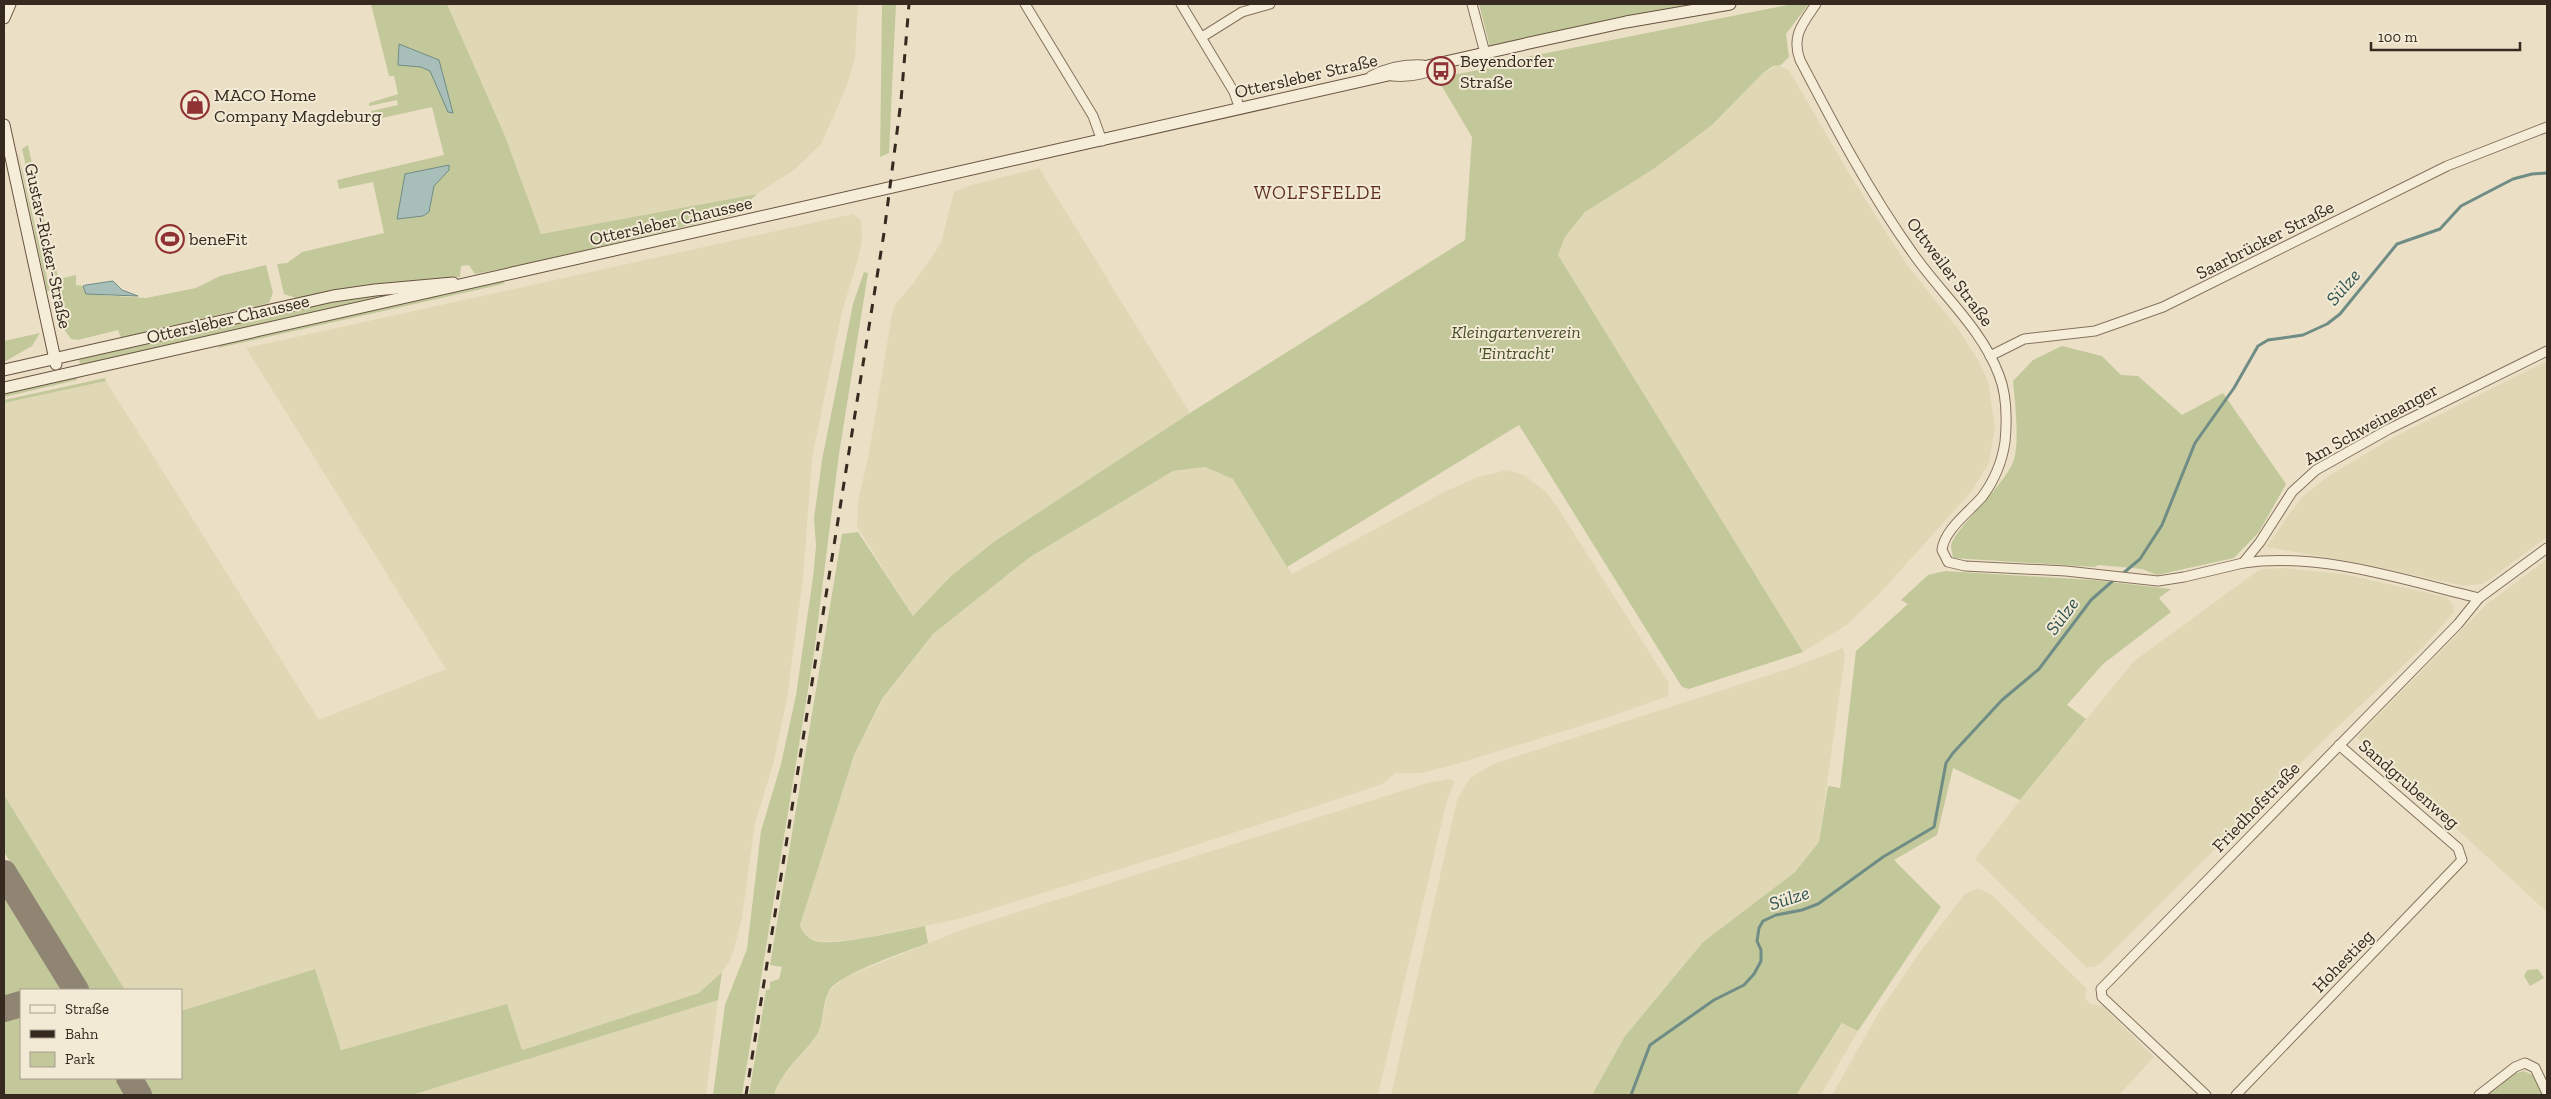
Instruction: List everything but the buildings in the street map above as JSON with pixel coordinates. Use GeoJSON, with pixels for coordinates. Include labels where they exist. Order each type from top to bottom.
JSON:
{"type":"FeatureCollection","features":[{"type":"Feature","properties":{"kind":"main road"},"geometry":{"type":"LineString","coordinates":[[4,18],[10,4]]}},
{"type":"Feature","properties":{"kind":"main road","name":"Ottersleber Straße"},"geometry":{"type":"LineString","coordinates":[[890,189],[1485,53],[1626,22],[1730,4]]}},
{"type":"Feature","properties":{"kind":"main road","name":"Gustav-Ricker-Straße"},"geometry":{"type":"LineString","coordinates":[[4,125],[59,376]]}},
{"type":"Feature","properties":{"kind":"main road","name":"Ottersleber Chaussee"},"geometry":{"type":"LineString","coordinates":[[4,388],[430,293],[460,284],[565,263],[890,189]]}},
{"type":"Feature","properties":{"kind":"main road","name":"Ottersleber Chaussee"},"geometry":{"type":"LineString","coordinates":[[4,370],[333,296],[435,283],[460,284]]}},
{"type":"Feature","properties":{"kind":"street"},"geometry":{"type":"LineString","coordinates":[[1025,4],[1094,116],[1102,141]]}},
{"type":"Feature","properties":{"kind":"street"},"geometry":{"type":"LineString","coordinates":[[1181,4],[1234,92],[1240,110]]}},
{"type":"Feature","properties":{"kind":"street"},"geometry":{"type":"LineString","coordinates":[[1202,37],[1242,12],[1270,4]]}},
{"type":"Feature","properties":{"kind":"street"},"geometry":{"type":"LineString","coordinates":[[1472,4],[1485,53]]}},
{"type":"Feature","properties":{"kind":"street","name":"Ottweiler Straße"},"geometry":{"type":"LineString","coordinates":[[1816,4],[1797,33],[1796,43],[1800,60],[1860,170],[1890,219],[1913,254],[1967,320],[2000,375],[2004,395],[2006,425],[2004,451],[1989,487],[1944,541],[1942,554],[1948,562],[1972,567],[2098,574],[2158,581],[2243,563]]}},
{"type":"Feature","properties":{"kind":"street"},"geometry":{"type":"LineString","coordinates":[[1387,76],[1416,76],[1432,72],[1454,60]]}},
{"type":"Feature","properties":{"kind":"street"},"geometry":{"type":"LineString","coordinates":[[1360,82],[1384,69],[1407,64],[1434,65]]}},
{"type":"Feature","properties":{"kind":"street","name":"Saarbrücker Straße"},"geometry":{"type":"LineString","coordinates":[[1990,356],[2024,339],[2095,331],[2163,307],[2447,166],[2547,127]]}},
{"type":"Feature","properties":{"kind":"street","name":"Am Schweineanger"},"geometry":{"type":"LineString","coordinates":[[2243,563],[2260,542],[2289,496],[2316,470],[2389,429],[2547,351]]}},
{"type":"Feature","properties":{"kind":"street","name":"Friedhofstraße"},"geometry":{"type":"LineString","coordinates":[[2206,1095],[2102,997],[2100,990],[2458,624],[2479,598],[2547,548]]}},
{"type":"Feature","properties":{"kind":"street"},"geometry":{"type":"LineString","coordinates":[[2243,563],[2282,560],[2335,565],[2479,598]]}},
{"type":"Feature","properties":{"kind":"street","name":"Sandgrubenweg"},"geometry":{"type":"LineString","coordinates":[[2339,745],[2457,847]]}},
{"type":"Feature","properties":{"kind":"street","name":"Hohestieg"},"geometry":{"type":"LineString","coordinates":[[2236,1095],[2460,863],[2462,856],[2457,847]]}},
{"type":"Feature","properties":{"kind":"street"},"geometry":{"type":"LineString","coordinates":[[2479,1095],[2521,1064],[2532,1066],[2547,1093]]}},
{"type":"Feature","properties":{"kind":"shaded area"},"geometry":{"type":"Polygon","coordinates":[[[447,4],[858,4],[855,58],[846,88],[821,144],[794,170],[757,194],[541,234],[505,136],[447,4]]]}},
{"type":"Feature","properties":{"kind":"shaded area"},"geometry":{"type":"Polygon","coordinates":[[[1778,65],[1789,70],[1850,175],[1907,265],[1959,330],[1978,360],[1988,381],[1995,427],[1989,463],[1971,492],[1881,592],[1848,624],[1803,652],[1558,255],[1565,237],[1585,212],[1655,168],[1712,125],[1763,73],[1778,65]]]}},
{"type":"Feature","properties":{"kind":"shaded area"},"geometry":{"type":"Polygon","coordinates":[[[1039,168],[1190,413],[995,541],[950,577],[913,616],[857,527],[858,501],[869,453],[892,313],[896,303],[913,284],[941,243],[954,192],[968,186],[1039,168]]]}},
{"type":"Feature","properties":{"kind":"shaded area"},"geometry":{"type":"Polygon","coordinates":[[[853,214],[861,220],[862,239],[858,259],[842,312],[812,458],[803,579],[787,699],[774,761],[755,824],[742,917],[730,960],[722,972],[699,993],[521,1050],[507,1004],[340,1050],[314,969],[182,1011],[182,989],[124,989],[4,795],[4,403],[106,381],[319,720],[446,669],[246,348],[853,214]]]}},
{"type":"Feature","properties":{"kind":"shaded area"},"geometry":{"type":"Polygon","coordinates":[[[2547,361],[2547,537],[2489,580],[2482,584],[2464,586],[2359,563],[2266,547],[2301,498],[2330,475],[2394,437],[2547,361]]]}},
{"type":"Feature","properties":{"kind":"shaded area"},"geometry":{"type":"Polygon","coordinates":[[[1205,467],[1233,479],[1292,574],[1444,492],[1478,477],[1507,470],[1524,475],[1545,491],[1556,505],[1669,683],[1668,696],[1603,719],[1453,765],[1421,773],[1396,773],[1382,784],[1365,790],[959,919],[859,939],[820,942],[807,937],[801,928],[800,921],[854,755],[883,699],[933,634],[1030,557],[1173,471],[1205,467]]]}},
{"type":"Feature","properties":{"kind":"shaded area"},"geometry":{"type":"Polygon","coordinates":[[[2547,559],[2547,912],[2357,737],[2487,604],[2547,559]]]}},
{"type":"Feature","properties":{"kind":"shaded area"},"geometry":{"type":"Polygon","coordinates":[[[2284,568],[2344,574],[2446,597],[2453,604],[2454,612],[2423,647],[2329,735],[2101,963],[2094,967],[2086,967],[1975,859],[2020,800],[2134,661],[2256,572],[2262,569],[2284,568]]]}},
{"type":"Feature","properties":{"kind":"shaded area"},"geometry":{"type":"Polygon","coordinates":[[[1843,648],[1845,655],[1819,842],[1794,873],[1703,942],[1625,1036],[1592,1095],[1391,1095],[1457,800],[1470,778],[1493,764],[1791,668],[1843,648]]]}},
{"type":"Feature","properties":{"kind":"shaded area"},"geometry":{"type":"Polygon","coordinates":[[[1450,779],[1455,782],[1447,800],[1378,1095],[774,1095],[782,1076],[815,1038],[822,1020],[828,992],[845,977],[964,929],[1427,783],[1450,779]]]}},
{"type":"Feature","properties":{"kind":"shaded area"},"geometry":{"type":"Polygon","coordinates":[[[1978,888],[1992,895],[2087,989],[2085,998],[2091,1004],[2103,1006],[2154,1057],[2119,1095],[1832,1095],[1879,1012],[1922,949],[1965,894],[1978,888]]]}},
{"type":"Feature","properties":{"kind":"shaded area"},"geometry":{"type":"Polygon","coordinates":[[[718,1000],[706,1095],[412,1095],[718,1000]]]}},
{"type":"Feature","properties":{"kind":"shaded area"},"geometry":{"type":"Polygon","coordinates":[[[1843,1023],[1858,1031],[1821,1095],[1796,1095],[1843,1023]]]}},
{"type":"Feature","properties":{"kind":"green space"},"geometry":{"type":"Polygon","coordinates":[[[371,4],[447,4],[505,136],[541,234],[757,194],[734,215],[517,266],[475,274],[469,265],[461,266],[460,277],[334,291],[296,298],[284,294],[277,264],[287,263],[302,252],[384,233],[373,182],[339,189],[337,180],[444,155],[432,107],[373,120],[371,111],[398,105],[397,100],[369,106],[369,103],[398,94],[394,76],[389,76],[371,4]]]}},
{"type":"Feature","properties":{"kind":"green space"},"geometry":{"type":"Polygon","coordinates":[[[882,4],[896,4],[889,153],[880,157],[882,4]]]}},
{"type":"Feature","properties":{"kind":"green space"},"geometry":{"type":"Polygon","coordinates":[[[1479,4],[1702,4],[1490,47],[1479,4]]]}},
{"type":"Feature","properties":{"kind":"green space","name":"Kleingartenverein 'Eintracht'"},"geometry":{"type":"Polygon","coordinates":[[[1793,4],[1808,5],[1786,34],[1789,57],[1781,65],[1773,66],[1763,73],[1712,125],[1655,168],[1585,212],[1565,237],[1558,255],[1803,652],[1689,689],[1682,687],[1519,425],[1287,567],[1233,479],[1205,467],[1173,471],[1030,557],[933,634],[882,699],[854,755],[800,925],[810,938],[815,941],[824,942],[852,940],[925,926],[928,943],[859,970],[835,984],[829,991],[817,1034],[781,1079],[774,1095],[749,1095],[766,990],[770,989],[770,982],[779,979],[782,967],[770,965],[842,534],[858,532],[913,616],[950,577],[995,541],[1190,413],[1465,240],[1472,137],[1437,78],[1504,65],[1511,60],[1793,4]]]}},
{"type":"Feature","properties":{"kind":"green space"},"geometry":{"type":"Polygon","coordinates":[[[28,145],[51,252],[59,279],[76,275],[76,285],[83,286],[86,294],[146,298],[196,288],[220,276],[266,265],[273,293],[269,303],[121,338],[118,330],[78,340],[71,339],[63,328],[22,149],[28,145]]]}},
{"type":"Feature","properties":{"kind":"green space"},"geometry":{"type":"Polygon","coordinates":[[[18,154],[19,156],[50,291],[47,291],[18,154]]]}},
{"type":"Feature","properties":{"kind":"green space"},"geometry":{"type":"Polygon","coordinates":[[[864,272],[868,273],[839,454],[814,653],[742,1095],[713,1095],[725,1005],[747,949],[761,831],[781,764],[796,695],[813,577],[816,546],[814,518],[822,460],[853,304],[864,272]]]}},
{"type":"Feature","properties":{"kind":"green space"},"geometry":{"type":"Polygon","coordinates":[[[502,281],[505,283],[218,348],[221,344],[502,281]]]}},
{"type":"Feature","properties":{"kind":"green space"},"geometry":{"type":"Polygon","coordinates":[[[420,289],[80,365],[79,358],[319,304],[420,289]]]}},
{"type":"Feature","properties":{"kind":"green space"},"geometry":{"type":"Polygon","coordinates":[[[40,333],[32,346],[4,362],[4,341],[40,333]]]}},
{"type":"Feature","properties":{"kind":"green space"},"geometry":{"type":"Polygon","coordinates":[[[2062,346],[2102,356],[2121,375],[2138,376],[2182,415],[2223,393],[2286,484],[2259,532],[2234,558],[2157,575],[2142,569],[2099,565],[2094,567],[1953,558],[1951,546],[1954,539],[2000,483],[2013,462],[2017,434],[2013,381],[2033,360],[2062,346]]]}},
{"type":"Feature","properties":{"kind":"green space"},"geometry":{"type":"Polygon","coordinates":[[[76,376],[77,380],[4,397],[4,393],[76,376]]]}},
{"type":"Feature","properties":{"kind":"green space"},"geometry":{"type":"Polygon","coordinates":[[[105,378],[106,381],[4,403],[4,400],[105,378]]]}},
{"type":"Feature","properties":{"kind":"green space"},"geometry":{"type":"Polygon","coordinates":[[[1945,571],[2093,580],[2171,589],[2159,598],[2171,612],[2103,664],[2067,705],[2086,719],[2020,800],[1953,768],[1937,835],[1894,860],[1941,907],[1858,1031],[1842,1023],[1796,1095],[1592,1095],[1625,1036],[1703,942],[1794,873],[1819,842],[1828,786],[1840,788],[1856,651],[1908,604],[1901,600],[1928,575],[1945,571]]]}},
{"type":"Feature","properties":{"kind":"green space"},"geometry":{"type":"Polygon","coordinates":[[[4,795],[124,989],[87,989],[4,852],[4,795]]]}},
{"type":"Feature","properties":{"kind":"green space"},"geometry":{"type":"Polygon","coordinates":[[[4,895],[60,989],[20,989],[20,1079],[116,1079],[125,1095],[4,1095],[4,895]]]}},
{"type":"Feature","properties":{"kind":"green space"},"geometry":{"type":"Polygon","coordinates":[[[315,969],[341,1050],[507,1004],[522,1050],[699,993],[722,972],[718,1000],[412,1095],[153,1095],[143,1079],[182,1079],[182,1011],[315,969]]]}},
{"type":"Feature","properties":{"kind":"green space"},"geometry":{"type":"Polygon","coordinates":[[[2538,969],[2544,978],[2530,986],[2524,976],[2527,970],[2538,969]]]}},
{"type":"Feature","properties":{"kind":"green space"},"geometry":{"type":"Polygon","coordinates":[[[2524,1071],[2535,1076],[2544,1095],[2486,1095],[2513,1074],[2524,1071]]]}},
{"type":"Feature","properties":{"kind":"water"},"geometry":{"type":"Polygon","coordinates":[[[399,44],[439,60],[453,113],[448,112],[430,71],[421,67],[398,65],[399,44]]]}},
{"type":"Feature","properties":{"kind":"water"},"geometry":{"type":"Polygon","coordinates":[[[449,165],[449,170],[434,186],[429,212],[423,216],[397,219],[405,174],[449,165]]]}},
{"type":"Feature","properties":{"kind":"water"},"geometry":{"type":"Polygon","coordinates":[[[113,281],[122,290],[138,296],[86,294],[83,286],[86,285],[113,281]]]}},
{"type":"Feature","properties":{"kind":"waterway","name":"Sülze"},"geometry":{"type":"LineString","coordinates":[[2121,575],[2140,559],[2162,525],[2195,443],[2234,388],[2258,346],[2268,340],[2303,335],[2327,324],[2340,314],[2397,244],[2440,229],[2461,206],[2513,179],[2532,174],[2547,173]]}},
{"type":"Feature","properties":{"kind":"waterway","name":"Sülze"},"geometry":{"type":"LineString","coordinates":[[1631,1095],[1650,1045],[1714,1000],[1744,985],[1754,974],[1761,961],[1761,950],[1757,941],[1759,928],[1763,921],[1776,915],[1802,910],[1818,904],[1883,857],[1934,827],[1946,763],[1953,753],[2002,700],[2039,669],[2091,600],[2116,578]]}},
{"type":"Feature","properties":{"kind":"taxiway"},"geometry":{"type":"LineString","coordinates":[[4,873],[75,989]]}},
{"type":"Feature","properties":{"kind":"taxiway"},"geometry":{"type":"LineString","coordinates":[[4,1009],[20,1004]]}},
{"type":"Feature","properties":{"kind":"taxiway"},"geometry":{"type":"LineString","coordinates":[[130,1079],[139,1095]]}},
{"type":"Feature","properties":{"kind":"railway"},"geometry":{"type":"LineString","coordinates":[[746,1095],[884,233],[901,101],[909,4]]}},
{"type":"Feature","properties":{"kind":"place","name":"Beyendorfer Straße"},"geometry":{"type":"Point","coordinates":[1441,71]}},
{"type":"Feature","properties":{"kind":"place","name":"MACO Home Company Magdeburg"},"geometry":{"type":"Point","coordinates":[195,105]}},
{"type":"Feature","properties":{"kind":"place","name":"beneFit"},"geometry":{"type":"Point","coordinates":[170,239]}},
{"type":"Feature","properties":{"kind":"district","name":"WOLFSFELDE"},"geometry":{"type":"Point","coordinates":[1318,192]}}]}
